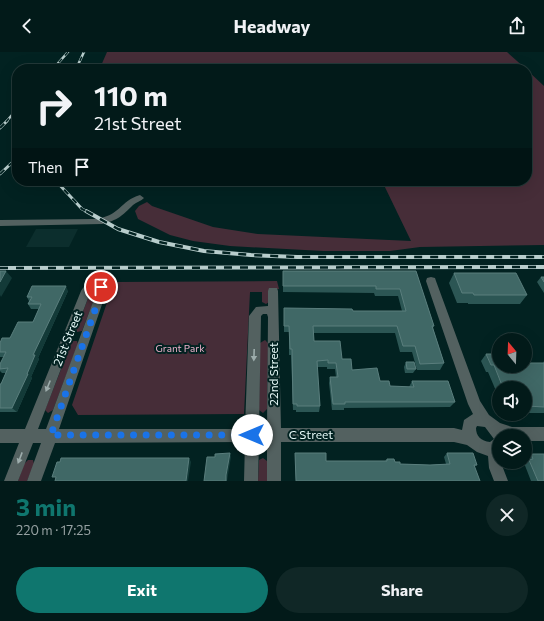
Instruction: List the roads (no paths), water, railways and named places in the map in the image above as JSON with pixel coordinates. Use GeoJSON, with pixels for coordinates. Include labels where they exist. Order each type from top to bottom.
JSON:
{"type":"FeatureCollection","features":[{"type":"Feature","properties":{"kind":"street"},"geometry":{"type":"LineString","coordinates":[[0,223],[103,221],[120,214],[128,203],[140,198]]}},
{"type":"Feature","properties":{"kind":"street"},"geometry":{"type":"LineString","coordinates":[[431,281],[475,404],[476,413],[490,435],[499,474]]}},
{"type":"Feature","properties":{"kind":"street","name":"21st Street"},"geometry":{"type":"LineString","coordinates":[[11,481],[87,290],[91,287],[99,286],[102,290],[34,481]]}},
{"type":"Feature","properties":{"kind":"street","name":"22nd Street"},"geometry":{"type":"LineString","coordinates":[[273,291],[274,481]]}},
{"type":"Feature","properties":{"kind":"street","name":"22nd Street"},"geometry":{"type":"LineString","coordinates":[[251,481],[255,316],[258,312],[264,309],[272,312],[273,317]]}},
{"type":"Feature","properties":{"kind":"street"},"geometry":{"type":"LineString","coordinates":[[68,338],[86,338]]}},
{"type":"Feature","properties":{"kind":"street","name":"C Street"},"geometry":{"type":"LineString","coordinates":[[0,436],[544,434]]}},
{"type":"Feature","properties":{"kind":"railway"},"geometry":{"type":"LineString","coordinates":[[57,64],[68,52]]}},
{"type":"Feature","properties":{"kind":"railway"},"geometry":{"type":"LineString","coordinates":[[78,64],[84,52]]}},
{"type":"Feature","properties":{"kind":"railway"},"geometry":{"type":"LineString","coordinates":[[6,122],[12,115]]}},
{"type":"Feature","properties":{"kind":"railway"},"geometry":{"type":"LineString","coordinates":[[0,128],[6,122]]}},
{"type":"Feature","properties":{"kind":"railway"},"geometry":{"type":"LineString","coordinates":[[0,174],[12,163]]}},
{"type":"Feature","properties":{"kind":"railway"},"geometry":{"type":"LineString","coordinates":[[61,186],[82,209],[86,211]]}},
{"type":"Feature","properties":{"kind":"railway"},"geometry":{"type":"LineString","coordinates":[[86,211],[118,229],[159,242],[204,251],[297,257],[544,257]]}},
{"type":"Feature","properties":{"kind":"railway"},"geometry":{"type":"LineString","coordinates":[[0,268],[544,267]]}},
{"type":"Feature","properties":{"kind":"park label","name":"Grant Park"},"geometry":{"type":"Point","coordinates":[180,348]}}]}
